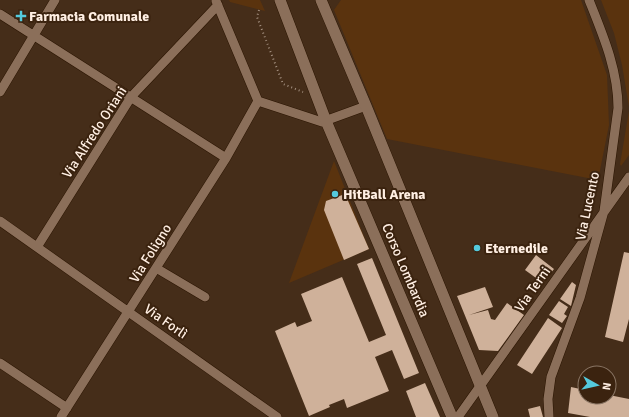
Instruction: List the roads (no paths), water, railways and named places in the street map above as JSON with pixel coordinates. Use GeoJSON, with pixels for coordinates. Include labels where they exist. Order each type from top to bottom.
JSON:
{"type":"FeatureCollection","features":[{"type":"Feature","properties":{"kind":"street"},"geometry":{"type":"LineString","coordinates":[[0,92],[55,0]]}},
{"type":"Feature","properties":{"kind":"street","name":"Corso Lombardia"},"geometry":{"type":"LineString","coordinates":[[280,0],[326,121],[452,417]]}},
{"type":"Feature","properties":{"kind":"street","name":"Via Lucento"},"geometry":{"type":"LineString","coordinates":[[549,417],[548,399],[551,377],[580,298],[595,239],[604,211],[618,108],[618,92],[608,48],[589,0]]}},
{"type":"Feature","properties":{"kind":"street","name":"Corso Lombardia"},"geometry":{"type":"LineString","coordinates":[[324,2],[492,417]]}},
{"type":"Feature","properties":{"kind":"street"},"geometry":{"type":"LineString","coordinates":[[217,3],[258,102],[322,122],[366,106]]}},
{"type":"Feature","properties":{"kind":"street","name":"Via Alfredo Oriani"},"geometry":{"type":"LineString","coordinates":[[37,247],[131,97],[217,3]]}},
{"type":"Feature","properties":{"kind":"street"},"geometry":{"type":"LineString","coordinates":[[0,14],[226,158]]}},
{"type":"Feature","properties":{"kind":"street","name":"Via Foligno"},"geometry":{"type":"LineString","coordinates":[[61,417],[226,158],[258,102]]}},
{"type":"Feature","properties":{"kind":"street","name":"Via Terni"},"geometry":{"type":"LineString","coordinates":[[458,417],[629,177]]}},
{"type":"Feature","properties":{"kind":"street","name":"Via Forlì"},"geometry":{"type":"LineString","coordinates":[[0,221],[278,417]]}},
{"type":"Feature","properties":{"kind":"street"},"geometry":{"type":"LineString","coordinates":[[156,268],[205,297]]}},
{"type":"Feature","properties":{"kind":"street"},"geometry":{"type":"LineString","coordinates":[[0,363],[67,408]]}},
{"type":"Feature","properties":{"kind":"place","name":"Farmacia Comunale"},"geometry":{"type":"Point","coordinates":[21,16]}},
{"type":"Feature","properties":{"kind":"place","name":"HitBall Arena"},"geometry":{"type":"Point","coordinates":[335,194]}},
{"type":"Feature","properties":{"kind":"place","name":"Eternedile"},"geometry":{"type":"Point","coordinates":[477,248]}}]}
